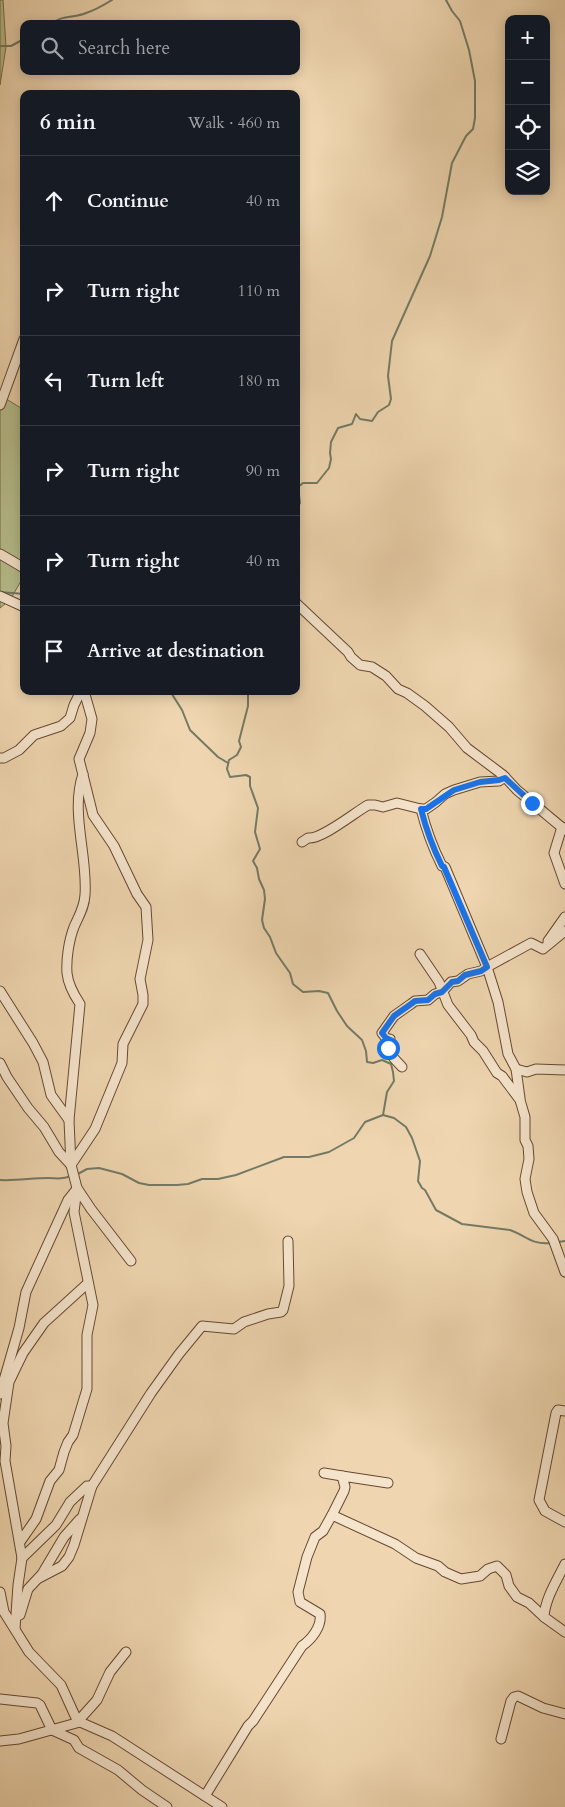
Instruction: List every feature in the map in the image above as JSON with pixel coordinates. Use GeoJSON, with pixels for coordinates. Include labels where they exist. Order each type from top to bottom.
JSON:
{"type":"FeatureCollection","features":[{"type":"Feature","properties":{"kind":"street"},"geometry":{"type":"LineString","coordinates":[[0,404],[20,349]]}},
{"type":"Feature","properties":{"kind":"street"},"geometry":{"type":"LineString","coordinates":[[0,554],[20,566]]}},
{"type":"Feature","properties":{"kind":"street"},"geometry":{"type":"LineString","coordinates":[[0,596],[20,605]]}},
{"type":"Feature","properties":{"kind":"street"},"geometry":{"type":"LineString","coordinates":[[300,607],[355,661],[360,665],[372,667],[386,676],[398,689],[425,706],[450,728],[467,748],[563,828],[554,853],[565,884]]}},
{"type":"Feature","properties":{"kind":"street"},"geometry":{"type":"LineString","coordinates":[[0,758],[4,758],[18,750],[34,735],[61,726],[70,718],[80,695]]}},
{"type":"Feature","properties":{"kind":"street"},"geometry":{"type":"LineString","coordinates":[[71,1165],[95,1129],[122,1063],[123,1044],[144,1004],[140,979],[148,940],[146,906],[137,894],[114,846],[93,815],[79,760],[90,733],[92,719],[83,695]]}},
{"type":"Feature","properties":{"kind":"street"},"geometry":{"type":"LineString","coordinates":[[83,774],[79,788],[78,812],[81,829],[85,895],[82,913],[74,928],[67,973],[72,991],[80,1004],[69,1120],[71,1165],[77,1188],[131,1262]]}},
{"type":"Feature","properties":{"kind":"street"},"geometry":{"type":"LineString","coordinates":[[302,842],[308,838],[313,839],[325,833],[368,805],[383,808],[393,803],[400,803],[426,809],[454,790],[480,782],[505,778]]}},
{"type":"Feature","properties":{"kind":"street"},"geometry":{"type":"LineString","coordinates":[[421,809],[432,843],[487,967],[498,1002],[508,1054],[516,1069],[520,1100],[525,1117],[525,1140],[528,1146],[529,1159],[525,1179],[527,1192],[534,1213],[553,1239],[565,1272]]}},
{"type":"Feature","properties":{"kind":"street"},"geometry":{"type":"LineString","coordinates":[[543,949],[565,917]]}},
{"type":"Feature","properties":{"kind":"street"},"geometry":{"type":"LineString","coordinates":[[543,949],[565,931]]}},
{"type":"Feature","properties":{"kind":"street"},"geometry":{"type":"LineString","coordinates":[[402,1066],[390,1054],[388,1048],[390,1040],[382,1033],[394,1016],[415,1001],[425,1002],[435,994],[442,992],[452,982],[458,981],[465,975],[481,971],[531,943],[543,949]]}},
{"type":"Feature","properties":{"kind":"street"},"geometry":{"type":"LineString","coordinates":[[420,954],[439,982],[448,1005],[471,1035],[474,1042],[483,1050],[497,1073],[502,1076],[520,1100]]}},
{"type":"Feature","properties":{"kind":"street"},"geometry":{"type":"LineString","coordinates":[[0,991],[33,1043],[43,1062],[51,1095],[69,1120]]}},
{"type":"Feature","properties":{"kind":"street"},"geometry":{"type":"LineString","coordinates":[[0,1063],[28,1108],[44,1127],[58,1152],[71,1165]]}},
{"type":"Feature","properties":{"kind":"street"},"geometry":{"type":"LineString","coordinates":[[516,1069],[527,1072],[536,1069],[565,1070]]}},
{"type":"Feature","properties":{"kind":"street"},"geometry":{"type":"LineString","coordinates":[[20,1542],[36,1519],[50,1481],[59,1470],[68,1442],[73,1435],[87,1388],[88,1324],[91,1318],[92,1305],[74,1212],[77,1188]]}},
{"type":"Feature","properties":{"kind":"street"},"geometry":{"type":"LineString","coordinates":[[0,1394],[19,1328],[26,1292],[68,1200],[77,1188]]}},
{"type":"Feature","properties":{"kind":"street"},"geometry":{"type":"LineString","coordinates":[[15,1629],[28,1589],[40,1578],[62,1566],[68,1557],[74,1545],[92,1486],[154,1389],[202,1326],[234,1329],[240,1324],[283,1310],[289,1286],[288,1241]]}},
{"type":"Feature","properties":{"kind":"street"},"geometry":{"type":"LineString","coordinates":[[15,1629],[22,1558],[5,1461],[6,1446],[3,1423],[9,1382],[23,1353],[44,1324],[88,1283]]}},
{"type":"Feature","properties":{"kind":"street"},"geometry":{"type":"LineString","coordinates":[[565,1410],[558,1410],[556,1413],[539,1500],[544,1511],[565,1522]]}},
{"type":"Feature","properties":{"kind":"street"},"geometry":{"type":"LineString","coordinates":[[324,1473],[388,1482]]}},
{"type":"Feature","properties":{"kind":"street"},"geometry":{"type":"LineString","coordinates":[[205,1796],[248,1726],[302,1646],[310,1641],[320,1623],[320,1614],[300,1602],[298,1592],[307,1557],[315,1537],[323,1531],[344,1491],[342,1476]]}},
{"type":"Feature","properties":{"kind":"street"},"geometry":{"type":"LineString","coordinates":[[22,1558],[56,1525],[70,1502],[87,1486],[92,1486]]}},
{"type":"Feature","properties":{"kind":"street"},"geometry":{"type":"LineString","coordinates":[[332,1515],[395,1544],[416,1558],[438,1566],[445,1572],[461,1579],[480,1576],[493,1566],[497,1566],[506,1575],[509,1586],[517,1597],[529,1603],[565,1632]]}},
{"type":"Feature","properties":{"kind":"street"},"geometry":{"type":"LineString","coordinates":[[40,1578],[64,1537],[81,1518]]}},
{"type":"Feature","properties":{"kind":"street"},"geometry":{"type":"LineString","coordinates":[[544,1617],[556,1580],[565,1564]]}},
{"type":"Feature","properties":{"kind":"street"},"geometry":{"type":"LineString","coordinates":[[0,1592],[4,1612],[29,1652],[61,1685],[72,1713],[80,1722],[112,1736],[222,1807]]}},
{"type":"Feature","properties":{"kind":"street"},"geometry":{"type":"LineString","coordinates":[[80,1722],[80,1719],[97,1700],[110,1672],[126,1652]]}},
{"type":"Feature","properties":{"kind":"street"},"geometry":{"type":"LineString","coordinates":[[501,1739],[511,1701],[514,1697],[518,1696],[543,1708],[565,1714]]}},
{"type":"Feature","properties":{"kind":"street"},"geometry":{"type":"LineString","coordinates":[[0,1698],[37,1703],[40,1705],[52,1730],[74,1740],[79,1748],[118,1770],[167,1807]]}},
{"type":"Feature","properties":{"kind":"street"},"geometry":{"type":"LineString","coordinates":[[0,1741],[19,1739],[80,1722]]}},
{"type":"Feature","properties":{"kind":"green space"},"geometry":{"type":"Polygon","coordinates":[[[0,0],[3,0],[6,47],[0,85],[0,0]]]}},
{"type":"Feature","properties":{"kind":"green space"},"geometry":{"type":"Polygon","coordinates":[[[0,395],[20,408],[20,583],[10,600],[0,608],[0,395]]]}},
{"type":"Feature","properties":{"kind":"waterway"},"geometry":{"type":"LineString","coordinates":[[57,20],[82,15],[112,0]]}},
{"type":"Feature","properties":{"kind":"waterway"},"geometry":{"type":"LineString","coordinates":[[300,485],[303,483],[317,483],[329,468],[331,442],[338,428],[352,424],[356,414],[360,419],[372,421],[378,412],[389,405],[391,399],[388,376],[392,341],[430,256],[442,217],[452,163],[466,136],[473,129],[475,118],[475,81],[469,50],[460,21],[446,0]]}},
{"type":"Feature","properties":{"kind":"waterway"},"geometry":{"type":"LineString","coordinates":[[0,46],[11,46],[20,41]]}},
{"type":"Feature","properties":{"kind":"waterway"},"geometry":{"type":"LineString","coordinates":[[0,592],[20,594]]}},
{"type":"Feature","properties":{"kind":"waterway"},"geometry":{"type":"LineString","coordinates":[[173,695],[182,710],[190,730],[218,757],[228,763]]}},
{"type":"Feature","properties":{"kind":"waterway"},"geometry":{"type":"LineString","coordinates":[[248,695],[248,706],[239,741],[241,747],[237,755],[229,760],[227,769],[230,777],[246,775],[250,777],[250,786],[258,808],[255,832],[260,849],[253,861],[264,890],[265,899],[262,920],[264,928],[270,937],[276,953],[290,973],[293,984],[303,992],[319,991],[328,993],[347,1026],[362,1040],[367,1062],[373,1063],[382,1060],[391,1064],[394,1081],[387,1092],[383,1115]]}},
{"type":"Feature","properties":{"kind":"waterway"},"geometry":{"type":"LineString","coordinates":[[76,1175],[87,1169],[99,1168],[122,1174],[139,1183],[149,1185],[177,1185],[188,1184],[202,1179],[218,1179],[236,1175],[284,1157],[309,1157],[329,1152],[354,1138],[365,1122],[383,1115],[394,1118],[406,1127],[420,1161],[418,1181],[436,1210],[462,1224],[510,1230],[539,1243],[551,1243]]}},
{"type":"Feature","properties":{"kind":"waterway"},"geometry":{"type":"LineString","coordinates":[[0,1180],[71,1176]]}},
{"type":"Feature","properties":{"kind":"waterway"},"geometry":{"type":"LineString","coordinates":[[558,1242],[565,1241]]}},
{"type":"Feature","properties":{"kind":"route"},"geometry":{"type":"LineString","coordinates":[[388,1048],[390,1040],[382,1033],[394,1016],[415,1001],[425,1002],[435,994],[442,992],[452,982],[487,967],[432,843],[421,809],[426,809],[445,794],[454,790],[480,782],[496,781],[505,778],[532,803]]}}]}
